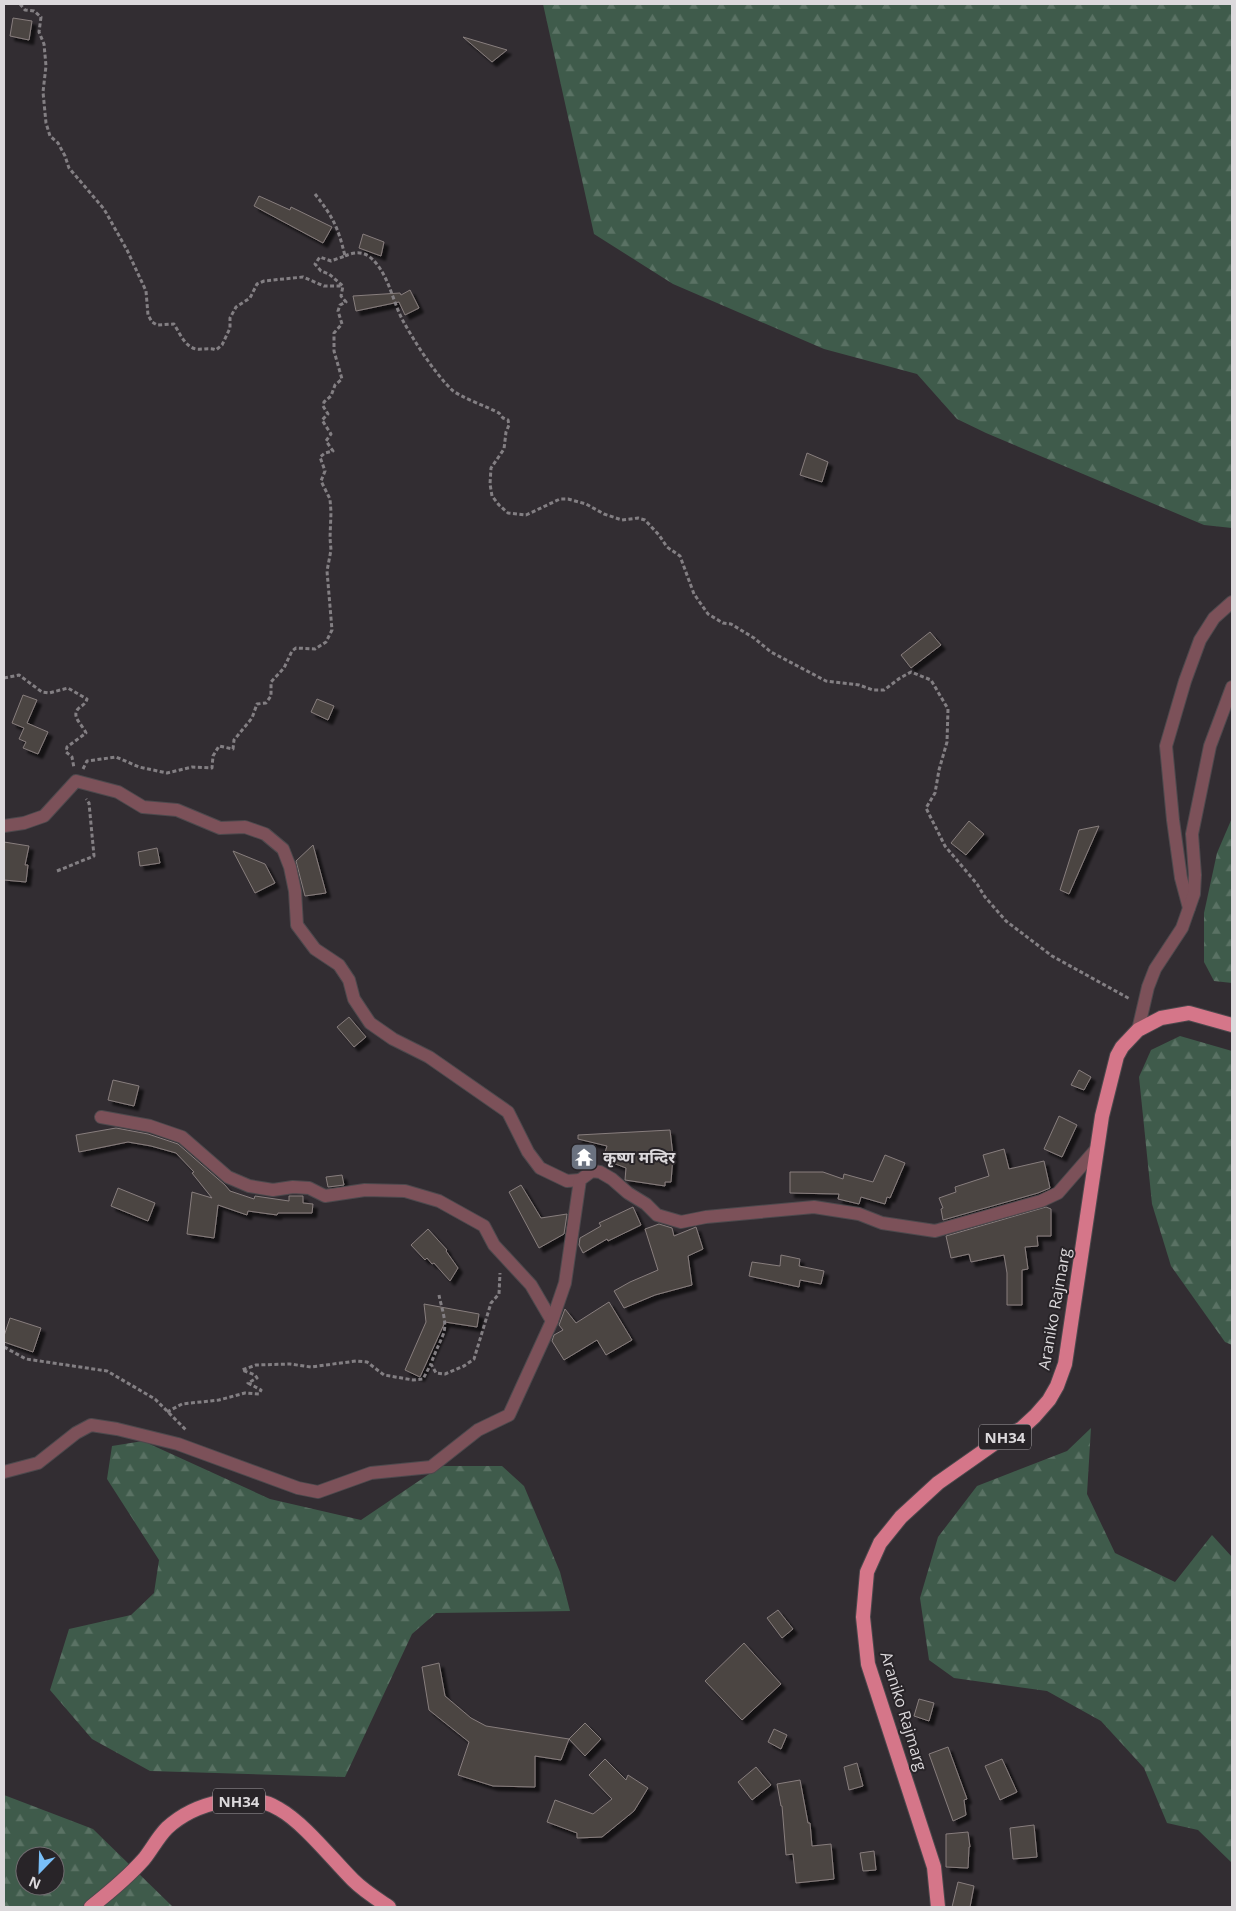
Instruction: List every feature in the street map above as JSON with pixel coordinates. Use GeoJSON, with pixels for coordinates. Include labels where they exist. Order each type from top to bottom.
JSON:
{"type":"FeatureCollection","features":[{"type":"Feature","properties":{"kind":"highway","name":"Araniko Rajmarg"},"geometry":{"type":"LineString","coordinates":[[938,1907],[934,1867],[868,1664],[863,1617],[867,1572],[880,1543],[901,1517],[938,1483],[995,1443],[1022,1428],[1049,1400],[1058,1386],[1065,1364],[1102,1116],[1117,1056],[1122,1047],[1138,1030],[1161,1018],[1189,1013],[1232,1025]]}},
{"type":"Feature","properties":{"kind":"highway","name":"NH34"},"geometry":{"type":"LineString","coordinates":[[91,1907],[115,1888],[144,1859],[166,1828],[192,1810],[221,1800],[260,1801],[279,1809],[298,1823],[354,1881],[389,1907]]}},
{"type":"Feature","properties":{"kind":"street"},"geometry":{"type":"LineString","coordinates":[[1189,908],[1181,878],[1166,746],[1185,681],[1200,640],[1214,618],[1232,602]]}},
{"type":"Feature","properties":{"kind":"street"},"geometry":{"type":"LineString","coordinates":[[1138,1030],[1148,987],[1155,969],[1182,928],[1194,894],[1195,875],[1192,834],[1210,746],[1232,687]]}},
{"type":"Feature","properties":{"kind":"street"},"geometry":{"type":"LineString","coordinates":[[4,826],[24,823],[44,816],[76,781],[118,792],[143,806],[177,810],[220,828],[246,827],[266,834],[283,849],[290,867],[295,891],[297,925],[315,949],[339,965],[349,980],[354,999],[370,1023],[393,1039],[429,1057],[508,1112],[528,1152],[540,1168],[567,1181],[580,1180],[592,1171],[600,1172],[646,1204],[657,1215],[681,1222],[706,1217],[814,1206],[858,1214],[882,1223],[935,1231],[1041,1201],[1058,1193],[1098,1147]]}},
{"type":"Feature","properties":{"kind":"street"},"geometry":{"type":"LineString","coordinates":[[101,1117],[150,1126],[182,1137],[228,1177],[249,1186],[273,1190],[293,1187],[309,1188],[325,1196],[365,1190],[405,1191],[439,1201],[484,1226],[494,1245],[531,1285],[552,1321]]}},
{"type":"Feature","properties":{"kind":"street"},"geometry":{"type":"LineString","coordinates":[[4,1472],[38,1463],[91,1425],[178,1444],[298,1488],[318,1492],[371,1473],[431,1467],[478,1430],[509,1415],[552,1321],[565,1283],[580,1180]]}},
{"type":"Feature","properties":{"kind":"path"},"geometry":{"type":"LineString","coordinates":[[20,4],[25,10],[34,11],[41,17],[39,32],[44,44],[46,66],[43,92],[46,122],[50,136],[58,143],[69,168],[104,209],[128,250],[146,291],[148,315],[152,322],[157,325],[174,324],[187,345],[194,349],[211,348],[216,350],[222,345],[230,328],[230,318],[236,307],[250,298],[257,284],[264,281],[303,277],[324,286],[343,286]]}},
{"type":"Feature","properties":{"kind":"path"},"geometry":{"type":"LineString","coordinates":[[315,194],[330,213],[338,231],[345,256]]}},
{"type":"Feature","properties":{"kind":"path"},"geometry":{"type":"LineString","coordinates":[[343,286],[330,274],[321,271],[315,264],[320,257],[331,261],[351,253],[369,256],[380,268],[402,319],[420,349],[452,390],[499,413],[508,420],[509,425],[506,432],[504,449],[491,468],[490,484],[492,496],[499,506],[508,513],[526,515],[560,499],[568,499],[586,504],[604,514],[622,520],[638,518],[645,520],[667,547],[680,556],[694,594],[708,614],[723,623],[731,624],[754,638],[771,652],[826,682],[859,685],[873,690],[884,690],[912,672],[931,680],[948,709],[947,742],[938,770],[935,793],[926,808],[945,846],[978,884],[985,897],[1006,921],[1052,956],[1143,1007]]}},
{"type":"Feature","properties":{"kind":"path"},"geometry":{"type":"LineString","coordinates":[[76,781],[87,761],[94,759],[116,757],[139,767],[167,773],[192,767],[212,768],[213,756],[219,746],[233,749],[234,740],[252,718],[257,704],[266,703],[271,696],[271,682],[284,668],[292,651],[296,648],[314,649],[326,642],[332,630],[327,570],[331,550],[331,512],[330,499],[321,481],[325,471],[320,457],[325,453],[333,451],[326,441],[331,434],[322,420],[328,414],[323,406],[324,402],[331,396],[335,385],[342,380],[334,351],[334,333],[342,324],[338,311],[340,305],[346,302],[341,296],[343,286]]}},
{"type":"Feature","properties":{"kind":"path"},"geometry":{"type":"LineString","coordinates":[[4,678],[19,675],[42,692],[49,693],[68,688],[87,699],[85,704],[76,713],[76,719],[85,729],[86,733],[67,747],[66,752],[72,757],[76,781],[89,803],[94,856],[57,871]]}},
{"type":"Feature","properties":{"kind":"path"},"geometry":{"type":"LineString","coordinates":[[431,1364],[436,1372],[445,1374],[464,1366],[474,1359],[491,1303],[500,1294],[500,1266],[494,1245]]}},
{"type":"Feature","properties":{"kind":"path"},"geometry":{"type":"LineString","coordinates":[[167,1412],[182,1404],[219,1400],[245,1393],[259,1394],[261,1390],[248,1383],[257,1378],[255,1375],[242,1370],[256,1365],[290,1364],[311,1367],[356,1361],[367,1362],[384,1375],[413,1380],[424,1379],[444,1333],[444,1321],[439,1295]]}},
{"type":"Feature","properties":{"kind":"path"},"geometry":{"type":"LineString","coordinates":[[4,1347],[26,1359],[107,1370],[155,1399],[192,1436]]}},
{"type":"Feature","properties":{"kind":"green space"},"geometry":{"type":"Polygon","coordinates":[[[543,4],[1232,4],[1232,528],[1204,525],[986,433],[957,419],[917,374],[824,349],[673,284],[594,234],[543,4]]]}},
{"type":"Feature","properties":{"kind":"green space"},"geometry":{"type":"Polygon","coordinates":[[[1232,818],[1232,983],[1214,981],[1204,962],[1204,913],[1217,853],[1232,818]]]}},
{"type":"Feature","properties":{"kind":"green space"},"geometry":{"type":"Polygon","coordinates":[[[1180,1036],[1232,1051],[1232,1345],[1225,1342],[1171,1266],[1152,1204],[1139,1077],[1151,1050],[1180,1036]]]}},
{"type":"Feature","properties":{"kind":"green space"},"geometry":{"type":"Polygon","coordinates":[[[1091,1428],[1087,1494],[1115,1553],[1175,1582],[1212,1535],[1232,1557],[1232,1863],[1198,1830],[1167,1823],[1144,1768],[1101,1721],[1047,1691],[954,1678],[929,1660],[920,1598],[938,1537],[977,1486],[1067,1451],[1091,1428]]]}},
{"type":"Feature","properties":{"kind":"green space"},"geometry":{"type":"Polygon","coordinates":[[[143,1441],[270,1499],[361,1520],[441,1466],[502,1466],[524,1486],[560,1572],[570,1611],[436,1613],[412,1634],[345,1777],[150,1771],[92,1739],[50,1690],[69,1629],[131,1615],[154,1593],[159,1560],[107,1479],[112,1446],[143,1441]]]}},
{"type":"Feature","properties":{"kind":"green space"},"geometry":{"type":"Polygon","coordinates":[[[4,1795],[93,1829],[173,1907],[4,1907],[4,1795]]]}},
{"type":"Feature","properties":{"kind":"building"},"geometry":{"type":"Polygon","coordinates":[[[13,18],[32,21],[29,40],[10,36],[13,18]]]}},
{"type":"Feature","properties":{"kind":"building"},"geometry":{"type":"Polygon","coordinates":[[[463,37],[507,50],[492,62],[463,37]]]}},
{"type":"Feature","properties":{"kind":"building"},"geometry":{"type":"Polygon","coordinates":[[[259,196],[290,210],[291,207],[332,227],[323,243],[254,206],[259,196]]]}},
{"type":"Feature","properties":{"kind":"building"},"geometry":{"type":"Polygon","coordinates":[[[363,234],[384,242],[381,256],[359,248],[363,234]]]}},
{"type":"Feature","properties":{"kind":"building"},"geometry":{"type":"Polygon","coordinates":[[[410,290],[419,308],[405,315],[399,302],[356,311],[353,296],[400,293],[401,295],[410,290]]]}},
{"type":"Feature","properties":{"kind":"building"},"geometry":{"type":"Polygon","coordinates":[[[807,453],[828,462],[822,482],[800,475],[807,453]]]}},
{"type":"Feature","properties":{"kind":"building"},"geometry":{"type":"Polygon","coordinates":[[[930,632],[941,645],[911,668],[901,655],[930,632]]]}},
{"type":"Feature","properties":{"kind":"building"},"geometry":{"type":"Polygon","coordinates":[[[23,695],[37,700],[27,723],[48,732],[38,754],[23,748],[26,742],[19,739],[24,728],[12,723],[23,695]]]}},
{"type":"Feature","properties":{"kind":"building"},"geometry":{"type":"Polygon","coordinates":[[[317,699],[334,706],[328,720],[311,712],[317,699]]]}},
{"type":"Feature","properties":{"kind":"building"},"geometry":{"type":"Polygon","coordinates":[[[969,821],[984,834],[966,855],[951,843],[969,821]]]}},
{"type":"Feature","properties":{"kind":"building"},"geometry":{"type":"Polygon","coordinates":[[[1099,826],[1069,894],[1060,890],[1079,830],[1099,826]]]}},
{"type":"Feature","properties":{"kind":"building"},"geometry":{"type":"Polygon","coordinates":[[[4,842],[29,846],[25,865],[28,865],[26,882],[4,880],[4,842]]]}},
{"type":"Feature","properties":{"kind":"building"},"geometry":{"type":"Polygon","coordinates":[[[313,845],[326,893],[305,896],[296,861],[313,845]]]}},
{"type":"Feature","properties":{"kind":"building"},"geometry":{"type":"Polygon","coordinates":[[[157,848],[160,863],[140,866],[138,852],[157,848]]]}},
{"type":"Feature","properties":{"kind":"building"},"geometry":{"type":"Polygon","coordinates":[[[233,851],[265,864],[275,883],[255,893],[233,851]]]}},
{"type":"Feature","properties":{"kind":"building"},"geometry":{"type":"Polygon","coordinates":[[[349,1017],[366,1037],[354,1047],[337,1027],[349,1017]]]}},
{"type":"Feature","properties":{"kind":"building"},"geometry":{"type":"Polygon","coordinates":[[[1079,1070],[1091,1077],[1084,1090],[1071,1085],[1079,1070]]]}},
{"type":"Feature","properties":{"kind":"building"},"geometry":{"type":"Polygon","coordinates":[[[113,1080],[139,1086],[134,1106],[108,1100],[113,1080]]]}},
{"type":"Feature","properties":{"kind":"building"},"geometry":{"type":"Polygon","coordinates":[[[1059,1116],[1077,1125],[1062,1157],[1044,1149],[1059,1116]]]}},
{"type":"Feature","properties":{"kind":"building"},"geometry":{"type":"Polygon","coordinates":[[[116,1128],[148,1134],[178,1144],[230,1191],[254,1199],[255,1196],[289,1201],[289,1196],[303,1196],[303,1203],[313,1204],[312,1213],[278,1213],[277,1215],[248,1211],[247,1215],[218,1205],[214,1238],[187,1234],[192,1192],[212,1198],[192,1173],[194,1172],[176,1153],[128,1142],[79,1152],[76,1135],[116,1128]]]}},
{"type":"Feature","properties":{"kind":"building"},"geometry":{"type":"Polygon","coordinates":[[[670,1130],[673,1156],[671,1182],[665,1182],[665,1186],[625,1180],[626,1168],[603,1159],[607,1146],[578,1139],[578,1135],[670,1130]]]}},
{"type":"Feature","properties":{"kind":"building"},"geometry":{"type":"Polygon","coordinates":[[[1004,1149],[1009,1169],[1044,1161],[1050,1188],[943,1220],[941,1209],[943,1208],[939,1198],[956,1192],[955,1187],[989,1176],[983,1155],[1004,1149]]]}},
{"type":"Feature","properties":{"kind":"building"},"geometry":{"type":"Polygon","coordinates":[[[885,1155],[905,1163],[890,1198],[887,1197],[885,1204],[861,1197],[859,1204],[838,1199],[839,1194],[790,1193],[790,1172],[823,1172],[843,1179],[844,1174],[873,1182],[885,1155]]]}},
{"type":"Feature","properties":{"kind":"building"},"geometry":{"type":"Polygon","coordinates":[[[342,1175],[344,1185],[328,1187],[326,1177],[342,1175]]]}},
{"type":"Feature","properties":{"kind":"building"},"geometry":{"type":"Polygon","coordinates":[[[521,1185],[541,1218],[567,1214],[564,1234],[539,1248],[509,1192],[521,1185]]]}},
{"type":"Feature","properties":{"kind":"building"},"geometry":{"type":"Polygon","coordinates":[[[118,1188],[155,1203],[148,1221],[111,1206],[118,1188]]]}},
{"type":"Feature","properties":{"kind":"building"},"geometry":{"type":"Polygon","coordinates":[[[633,1207],[641,1225],[608,1241],[607,1239],[583,1253],[579,1245],[580,1238],[601,1226],[599,1223],[633,1207]]]}},
{"type":"Feature","properties":{"kind":"building"},"geometry":{"type":"Polygon","coordinates":[[[1046,1207],[1051,1209],[1051,1236],[1037,1236],[1038,1246],[1025,1247],[1028,1269],[1022,1270],[1022,1305],[1007,1305],[1007,1273],[1004,1255],[971,1262],[969,1254],[951,1258],[946,1236],[1046,1207]]]}},
{"type":"Feature","properties":{"kind":"building"},"geometry":{"type":"Polygon","coordinates":[[[659,1224],[672,1228],[674,1236],[696,1227],[703,1249],[688,1256],[692,1285],[655,1295],[624,1308],[614,1291],[658,1270],[645,1229],[659,1224]]]}},
{"type":"Feature","properties":{"kind":"building"},"geometry":{"type":"Polygon","coordinates":[[[428,1229],[447,1250],[458,1268],[450,1281],[434,1263],[432,1264],[427,1258],[425,1260],[411,1245],[428,1229]]]}},
{"type":"Feature","properties":{"kind":"building"},"geometry":{"type":"Polygon","coordinates":[[[781,1255],[800,1259],[799,1266],[824,1271],[821,1284],[800,1280],[799,1287],[749,1276],[752,1262],[780,1266],[781,1255]]]}},
{"type":"Feature","properties":{"kind":"building"},"geometry":{"type":"Polygon","coordinates":[[[609,1302],[632,1340],[606,1355],[597,1340],[564,1360],[552,1341],[554,1335],[563,1330],[559,1325],[565,1309],[576,1323],[609,1302]]]}},
{"type":"Feature","properties":{"kind":"building"},"geometry":{"type":"Polygon","coordinates":[[[424,1304],[479,1314],[477,1327],[445,1322],[420,1377],[405,1370],[426,1322],[424,1304]]]}},
{"type":"Feature","properties":{"kind":"building"},"geometry":{"type":"Polygon","coordinates":[[[10,1318],[41,1328],[33,1352],[4,1342],[10,1318]]]}},
{"type":"Feature","properties":{"kind":"building"},"geometry":{"type":"Polygon","coordinates":[[[778,1610],[793,1629],[782,1638],[767,1618],[778,1610]]]}},
{"type":"Feature","properties":{"kind":"building"},"geometry":{"type":"Polygon","coordinates":[[[744,1643],[781,1684],[742,1720],[705,1681],[744,1643]]]}},
{"type":"Feature","properties":{"kind":"building"},"geometry":{"type":"Polygon","coordinates":[[[439,1663],[445,1696],[471,1718],[486,1726],[569,1739],[561,1760],[535,1756],[535,1787],[493,1786],[458,1775],[469,1742],[429,1710],[422,1667],[439,1663]]]}},
{"type":"Feature","properties":{"kind":"building"},"geometry":{"type":"Polygon","coordinates":[[[919,1699],[934,1703],[929,1721],[914,1716],[919,1699]]]}},
{"type":"Feature","properties":{"kind":"building"},"geometry":{"type":"Polygon","coordinates":[[[585,1723],[601,1739],[585,1756],[569,1739],[585,1723]]]}},
{"type":"Feature","properties":{"kind":"building"},"geometry":{"type":"Polygon","coordinates":[[[774,1729],[787,1735],[781,1749],[768,1742],[774,1729]]]}},
{"type":"Feature","properties":{"kind":"building"},"geometry":{"type":"Polygon","coordinates":[[[948,1747],[967,1799],[964,1800],[966,1815],[953,1821],[929,1754],[948,1747]]]}},
{"type":"Feature","properties":{"kind":"building"},"geometry":{"type":"Polygon","coordinates":[[[605,1759],[626,1780],[628,1775],[648,1788],[634,1811],[602,1837],[577,1838],[577,1833],[547,1822],[555,1800],[593,1814],[612,1799],[589,1775],[605,1759]]]}},
{"type":"Feature","properties":{"kind":"building"},"geometry":{"type":"Polygon","coordinates":[[[1002,1759],[1017,1792],[1000,1800],[985,1766],[1002,1759]]]}},
{"type":"Feature","properties":{"kind":"building"},"geometry":{"type":"Polygon","coordinates":[[[857,1763],[863,1786],[849,1790],[844,1767],[857,1763]]]}},
{"type":"Feature","properties":{"kind":"building"},"geometry":{"type":"Polygon","coordinates":[[[756,1767],[771,1785],[752,1800],[738,1782],[756,1767]]]}},
{"type":"Feature","properties":{"kind":"building"},"geometry":{"type":"Polygon","coordinates":[[[800,1780],[808,1823],[810,1823],[812,1846],[831,1844],[834,1879],[796,1883],[793,1854],[786,1855],[782,1806],[777,1784],[800,1780]]]}},
{"type":"Feature","properties":{"kind":"building"},"geometry":{"type":"Polygon","coordinates":[[[1034,1825],[1037,1857],[1013,1859],[1010,1828],[1034,1825]]]}},
{"type":"Feature","properties":{"kind":"building"},"geometry":{"type":"Polygon","coordinates":[[[968,1832],[970,1847],[968,1868],[946,1867],[946,1834],[968,1832]]]}},
{"type":"Feature","properties":{"kind":"building"},"geometry":{"type":"Polygon","coordinates":[[[874,1851],[876,1870],[863,1871],[860,1853],[874,1851]]]}},
{"type":"Feature","properties":{"kind":"building"},"geometry":{"type":"Polygon","coordinates":[[[958,1882],[974,1886],[970,1907],[952,1907],[958,1882]]]}},
{"type":"Feature","properties":{"kind":"place","name":"कृष्ण मन्दिर"},"geometry":{"type":"Point","coordinates":[584,1157]}}]}
